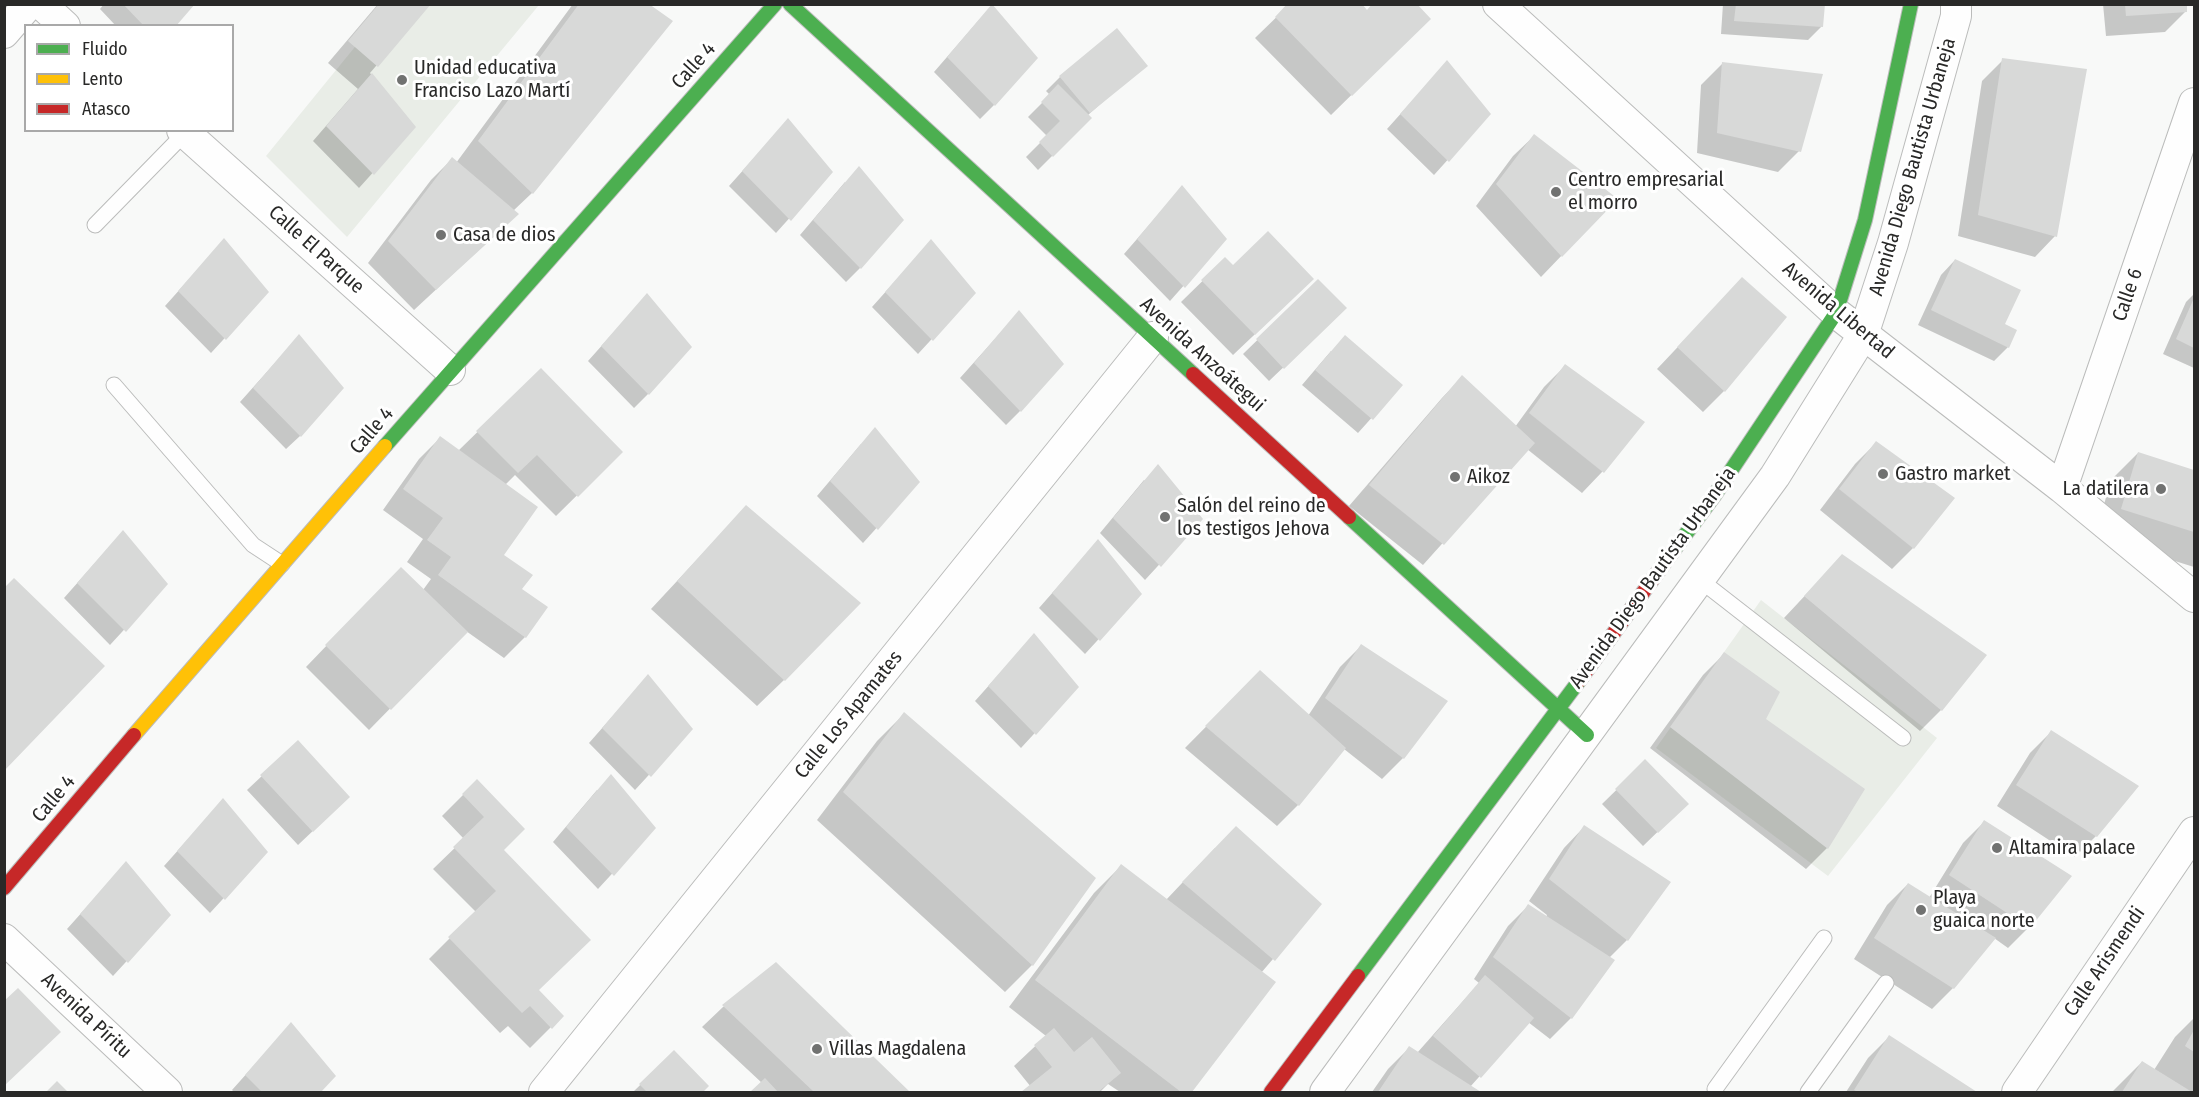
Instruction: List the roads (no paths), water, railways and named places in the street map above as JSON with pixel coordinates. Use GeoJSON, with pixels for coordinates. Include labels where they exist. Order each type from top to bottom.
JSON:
{"type":"FeatureCollection","features":[{"type":"Feature","properties":{"kind":"street"},"geometry":{"type":"LineString","coordinates":[[4,33],[29,4]]}},
{"type":"Feature","properties":{"kind":"street"},"geometry":{"type":"LineString","coordinates":[[41,4],[63,24]]}},
{"type":"Feature","properties":{"kind":"street","name":"Calle 4"},"geometry":{"type":"LineString","coordinates":[[4,888],[450,370],[775,4]]}},
{"type":"Feature","properties":{"kind":"street","name":"Avenida Anzoátegui"},"geometry":{"type":"LineString","coordinates":[[790,4],[1587,735]]}},
{"type":"Feature","properties":{"kind":"street","name":"Avenida Libertad"},"geometry":{"type":"LineString","coordinates":[[1498,4],[1836,313],[2062,488],[2194,597]]}},
{"type":"Feature","properties":{"kind":"street","name":"Avenida Diego Bautista Urbaneja"},"geometry":{"type":"LineString","coordinates":[[1270,1092],[1558,709],[1714,496],[1836,313],[1865,220],[1911,4]]}},
{"type":"Feature","properties":{"kind":"street","name":"Avenida Diego Bautista Urbaneja"},"geometry":{"type":"LineString","coordinates":[[1325,1092],[1775,476],[1863,335],[1893,243],[1956,16],[1956,4]]}},
{"type":"Feature","properties":{"kind":"street","name":"Calle 6"},"geometry":{"type":"LineString","coordinates":[[2062,488],[2194,103]]}},
{"type":"Feature","properties":{"kind":"street","name":"Calle El Parque"},"geometry":{"type":"LineString","coordinates":[[184,132],[450,370]]}},
{"type":"Feature","properties":{"kind":"street","name":"Calle Los Apamates"},"geometry":{"type":"LineString","coordinates":[[544,1092],[1153,337]]}},
{"type":"Feature","properties":{"kind":"street","name":"Calle Arismendi"},"geometry":{"type":"LineString","coordinates":[[2017,1092],[2194,832]]}},
{"type":"Feature","properties":{"kind":"street","name":"Avenida Píritu"},"geometry":{"type":"LineString","coordinates":[[4,939],[167,1092]]}},
{"type":"Feature","properties":{"kind":"lane"},"geometry":{"type":"LineString","coordinates":[[95,225],[184,132]]}},
{"type":"Feature","properties":{"kind":"lane"},"geometry":{"type":"LineString","coordinates":[[114,385],[253,545],[282,564]]}},
{"type":"Feature","properties":{"kind":"lane"},"geometry":{"type":"LineString","coordinates":[[1700,580],[1903,738]]}},
{"type":"Feature","properties":{"kind":"lane"},"geometry":{"type":"LineString","coordinates":[[1716,1091],[1824,938]]}},
{"type":"Feature","properties":{"kind":"lane"},"geometry":{"type":"LineString","coordinates":[[1808,1092],[1886,983]]}},
{"type":"Feature","properties":{"kind":"place","name":"Unidad educativa Franciso Lazo Martí"},"geometry":{"type":"Point","coordinates":[402,80]}},
{"type":"Feature","properties":{"kind":"place","name":"Centro empresarial el morro"},"geometry":{"type":"Point","coordinates":[1556,192]}},
{"type":"Feature","properties":{"kind":"place","name":"Casa de dios"},"geometry":{"type":"Point","coordinates":[441,235]}},
{"type":"Feature","properties":{"kind":"place","name":"Gastro market"},"geometry":{"type":"Point","coordinates":[1883,474]}},
{"type":"Feature","properties":{"kind":"place","name":"Aikoz"},"geometry":{"type":"Point","coordinates":[1455,477]}},
{"type":"Feature","properties":{"kind":"place","name":"La datilera"},"geometry":{"type":"Point","coordinates":[2161,489]}},
{"type":"Feature","properties":{"kind":"place","name":"Salón del reino de los testigos Jehova"},"geometry":{"type":"Point","coordinates":[1165,517]}},
{"type":"Feature","properties":{"kind":"place","name":"Altamira palace"},"geometry":{"type":"Point","coordinates":[1997,848]}},
{"type":"Feature","properties":{"kind":"place","name":"Playa guaica norte"},"geometry":{"type":"Point","coordinates":[1921,910]}},
{"type":"Feature","properties":{"kind":"place","name":"Villas Magdalena"},"geometry":{"type":"Point","coordinates":[817,1049]}}]}
